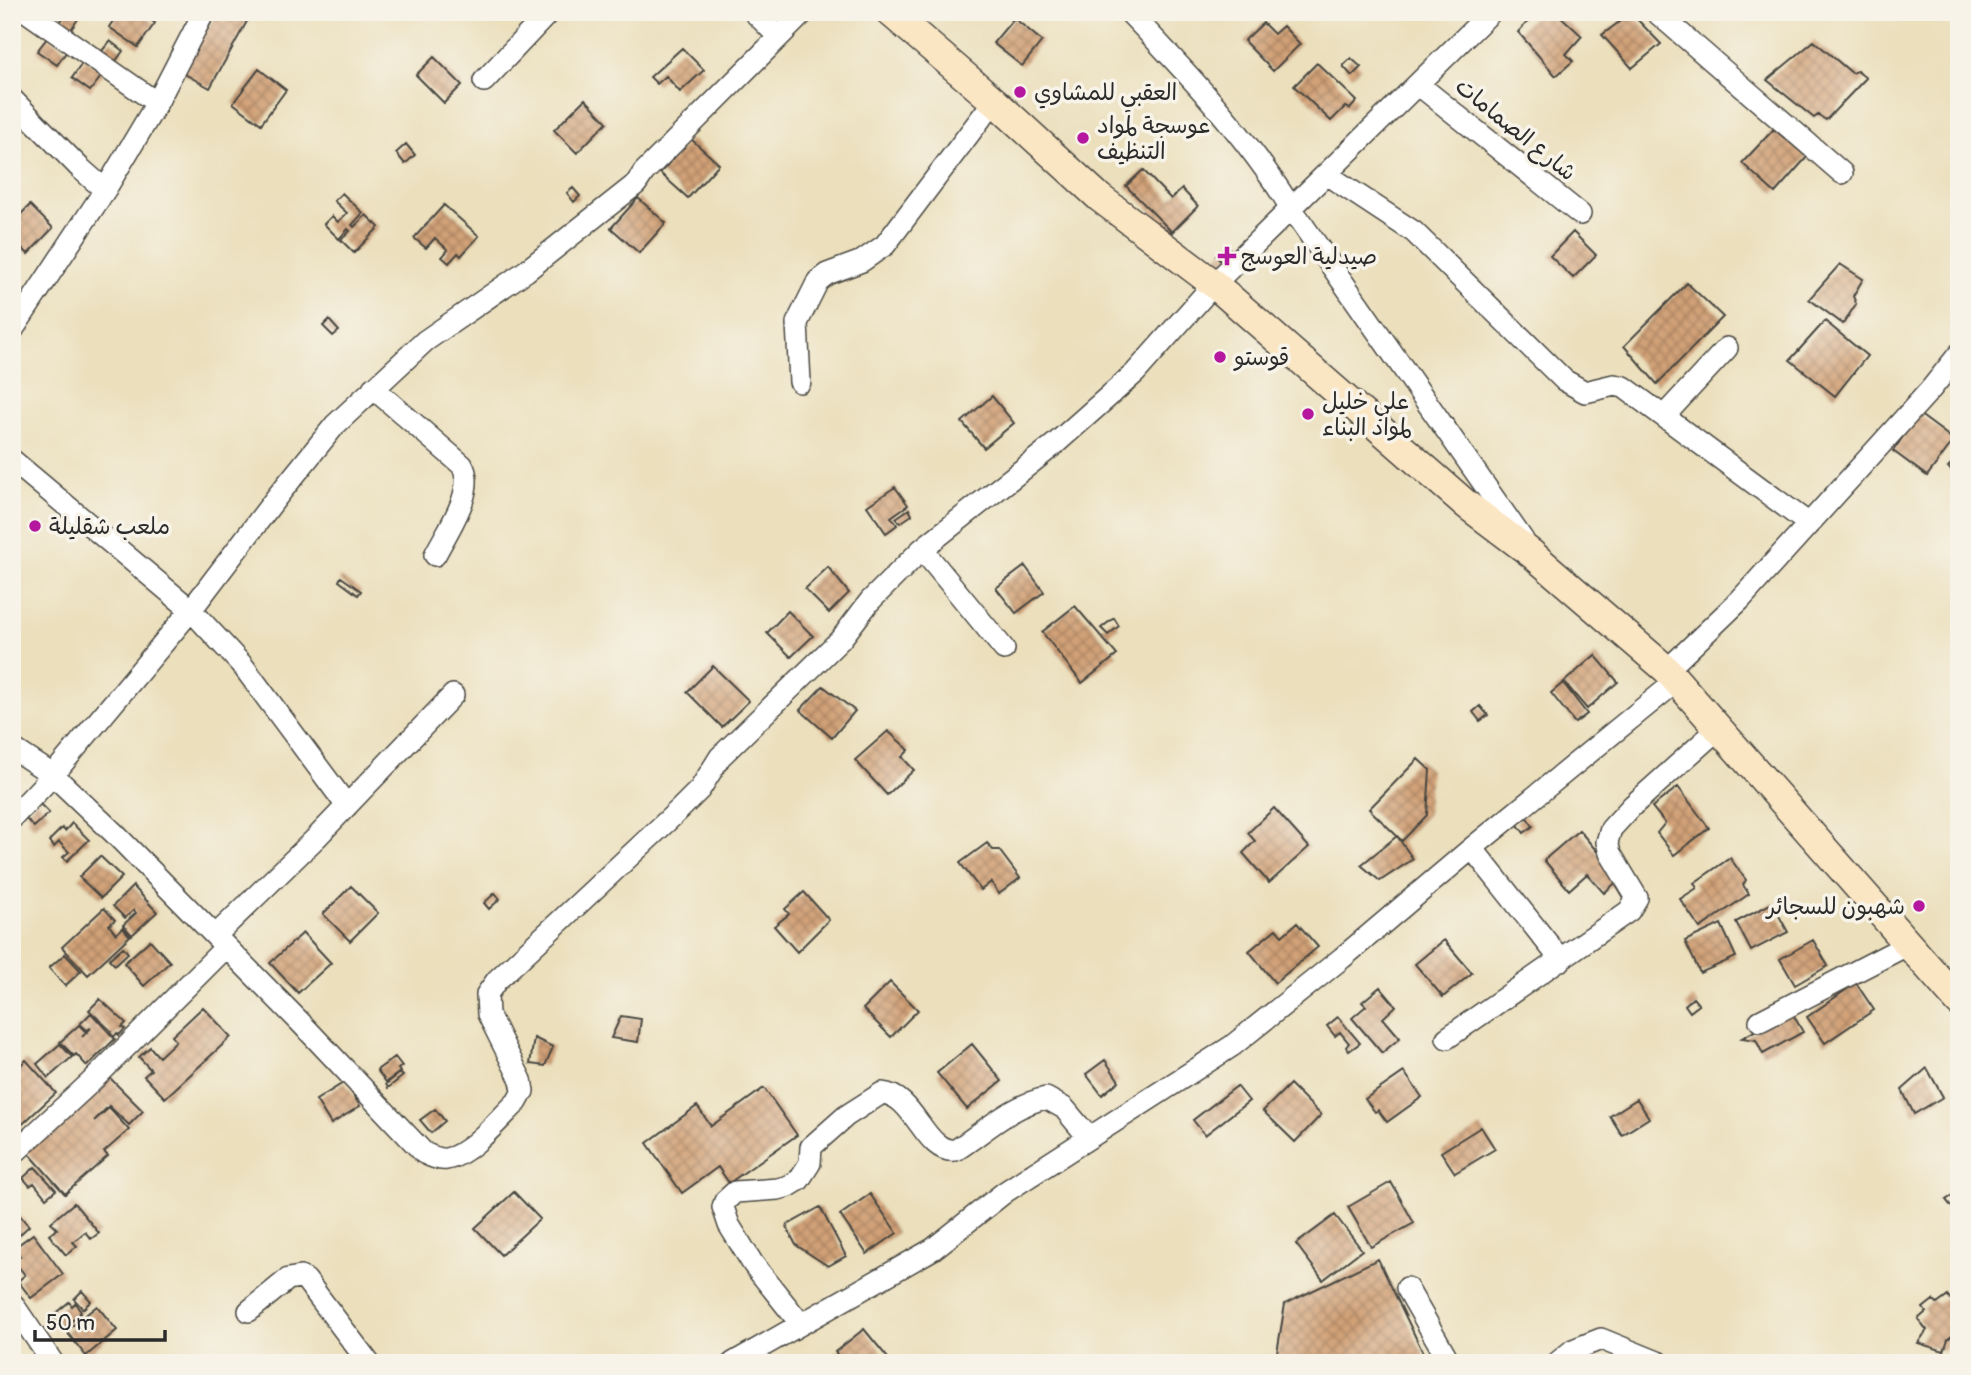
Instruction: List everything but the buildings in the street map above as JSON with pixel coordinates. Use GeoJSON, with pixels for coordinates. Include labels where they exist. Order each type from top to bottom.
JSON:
{"type":"FeatureCollection","features":[{"type":"Feature","properties":{"kind":"street"},"geometry":{"type":"LineString","coordinates":[[27,12],[157,103]]}},
{"type":"Feature","properties":{"kind":"street"},"geometry":{"type":"LineString","coordinates":[[12,331],[106,190],[157,103],[204,12]]}},
{"type":"Feature","properties":{"kind":"street"},"geometry":{"type":"LineString","coordinates":[[484,81],[550,12]]}},
{"type":"Feature","properties":{"kind":"street"},"geometry":{"type":"LineString","coordinates":[[754,12],[779,37]]}},
{"type":"Feature","properties":{"kind":"street"},"geometry":{"type":"LineString","coordinates":[[12,818],[53,775],[191,610],[335,425],[425,341],[526,271],[635,184],[804,12]]}},
{"type":"Feature","properties":{"kind":"street"},"geometry":{"type":"LineString","coordinates":[[890,12],[994,101],[1100,198],[1214,284],[1467,505],[1532,554],[1672,675],[1959,1002]]}},
{"type":"Feature","properties":{"kind":"street"},"geometry":{"type":"LineString","coordinates":[[1129,12],[1184,69],[1269,173],[1532,554]]}},
{"type":"Feature","properties":{"kind":"street"},"geometry":{"type":"LineString","coordinates":[[12,748],[53,775],[221,941],[424,1153],[434,1158],[446,1159],[461,1153],[517,1102],[523,1091],[521,1080],[488,1014],[487,994],[497,980],[680,809],[699,789],[720,757],[841,639],[870,601],[922,549],[1055,444],[1135,373],[1214,284],[1492,12]]}},
{"type":"Feature","properties":{"kind":"street"},"geometry":{"type":"LineString","coordinates":[[1656,12],[1842,173]]}},
{"type":"Feature","properties":{"kind":"street","name":"شارع الصمامات"},"geometry":{"type":"LineString","coordinates":[[1419,85],[1580,214]]}},
{"type":"Feature","properties":{"kind":"street"},"geometry":{"type":"LineString","coordinates":[[12,99],[80,168],[106,190]]}},
{"type":"Feature","properties":{"kind":"street"},"geometry":{"type":"LineString","coordinates":[[800,382],[797,323],[818,281],[827,274],[862,261],[885,245],[994,101]]}},
{"type":"Feature","properties":{"kind":"street"},"geometry":{"type":"LineString","coordinates":[[1325,174],[1414,232],[1564,380],[1585,392],[1614,385],[1624,387],[1809,524]]}},
{"type":"Feature","properties":{"kind":"street"},"geometry":{"type":"LineString","coordinates":[[1664,416],[1727,348]]}},
{"type":"Feature","properties":{"kind":"street"},"geometry":{"type":"LineString","coordinates":[[733,1363],[933,1249],[1006,1192],[1232,1046],[1342,958],[1672,675],[1959,354]]}},
{"type":"Feature","properties":{"kind":"street"},"geometry":{"type":"LineString","coordinates":[[373,388],[465,470],[466,494],[435,555]]}},
{"type":"Feature","properties":{"kind":"street"},"geometry":{"type":"LineString","coordinates":[[12,460],[191,610],[243,666],[347,806]]}},
{"type":"Feature","properties":{"kind":"street"},"geometry":{"type":"LineString","coordinates":[[922,549],[1004,649]]}},
{"type":"Feature","properties":{"kind":"street"},"geometry":{"type":"LineString","coordinates":[[12,1155],[90,1083],[453,695]]}},
{"type":"Feature","properties":{"kind":"street"},"geometry":{"type":"LineString","coordinates":[[1447,1038],[1561,960],[1635,904],[1635,892],[1610,853],[1607,842],[1616,821],[1720,728]]}},
{"type":"Feature","properties":{"kind":"street"},"geometry":{"type":"LineString","coordinates":[[1472,848],[1561,960]]}},
{"type":"Feature","properties":{"kind":"street"},"geometry":{"type":"LineString","coordinates":[[1760,1021],[1907,945]]}},
{"type":"Feature","properties":{"kind":"street"},"geometry":{"type":"LineString","coordinates":[[800,1323],[753,1264],[729,1225],[723,1207],[725,1201],[735,1192],[778,1189],[799,1180],[810,1163],[811,1147],[865,1101],[882,1093],[898,1097],[936,1144],[949,1152],[956,1150],[1012,1111],[1045,1098],[1065,1108],[1088,1138]]}},
{"type":"Feature","properties":{"kind":"street"},"geometry":{"type":"LineString","coordinates":[[249,1311],[288,1279],[300,1277],[306,1280],[369,1363]]}},
{"type":"Feature","properties":{"kind":"street"},"geometry":{"type":"LineString","coordinates":[[1407,1288],[1450,1363]]}},
{"type":"Feature","properties":{"kind":"street"},"geometry":{"type":"LineString","coordinates":[[12,1303],[52,1363]]}},
{"type":"Feature","properties":{"kind":"street"},"geometry":{"type":"LineString","coordinates":[[1558,1363],[1573,1350],[1601,1339],[1660,1363]]}},
{"type":"Feature","properties":{"kind":"place","name":"العقبي للمشاوي"},"geometry":{"type":"Point","coordinates":[1020,92]}},
{"type":"Feature","properties":{"kind":"place","name":"عوسجة لمواد التنظيف"},"geometry":{"type":"Point","coordinates":[1083,138]}},
{"type":"Feature","properties":{"kind":"place","name":"صيدلية العوسج"},"geometry":{"type":"Point","coordinates":[1227,256]}},
{"type":"Feature","properties":{"kind":"place","name":"قوستو"},"geometry":{"type":"Point","coordinates":[1220,357]}},
{"type":"Feature","properties":{"kind":"place","name":"علي خليل لمواد البناء"},"geometry":{"type":"Point","coordinates":[1308,414]}},
{"type":"Feature","properties":{"kind":"place","name":"ملعب شقليلة"},"geometry":{"type":"Point","coordinates":[35,526]}},
{"type":"Feature","properties":{"kind":"place","name":"شهبون للسجائر"},"geometry":{"type":"Point","coordinates":[1919,906]}}]}
